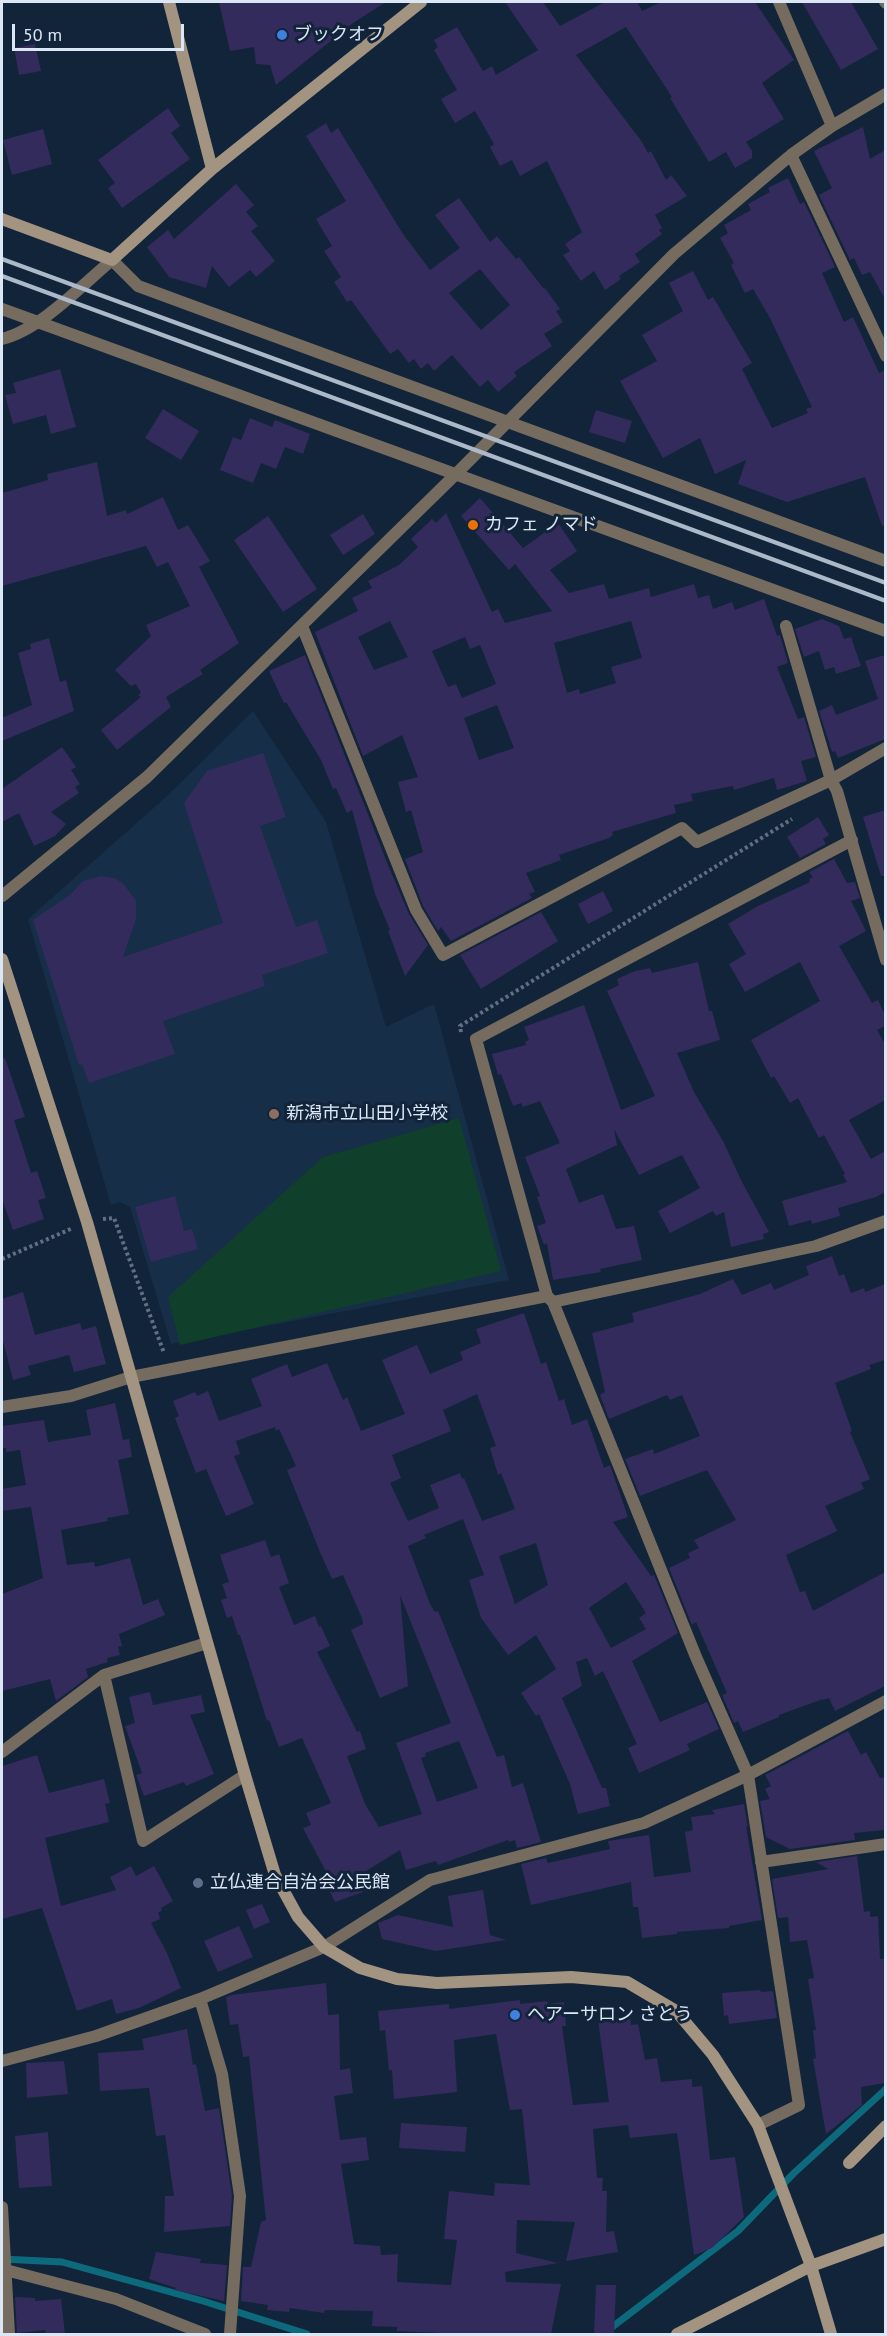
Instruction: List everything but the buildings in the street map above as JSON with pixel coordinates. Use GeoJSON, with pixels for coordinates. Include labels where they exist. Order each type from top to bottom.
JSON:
{"type":"FeatureCollection","features":[{"type":"Feature","properties":{"kind":"street"},"geometry":{"type":"LineString","coordinates":[[169,2],[212,169]]}},
{"type":"Feature","properties":{"kind":"street"},"geometry":{"type":"LineString","coordinates":[[2,339],[12,337],[38,322],[112,260],[212,169],[421,2]]}},
{"type":"Feature","properties":{"kind":"street"},"geometry":{"type":"LineString","coordinates":[[779,2],[832,126]]}},
{"type":"Feature","properties":{"kind":"street"},"geometry":{"type":"LineString","coordinates":[[2,896],[147,777],[455,475],[674,254],[791,155],[885,93]]}},
{"type":"Feature","properties":{"kind":"street"},"geometry":{"type":"LineString","coordinates":[[791,155],[885,356]]}},
{"type":"Feature","properties":{"kind":"street"},"geometry":{"type":"LineString","coordinates":[[2,219],[112,260],[138,286],[885,561]]}},
{"type":"Feature","properties":{"kind":"street"},"geometry":{"type":"LineString","coordinates":[[2,309],[885,631]]}},
{"type":"Feature","properties":{"kind":"street"},"geometry":{"type":"LineString","coordinates":[[302,626],[416,910],[443,955],[682,828],[697,842],[831,780],[885,748]]}},
{"type":"Feature","properties":{"kind":"street"},"geometry":{"type":"LineString","coordinates":[[786,626],[831,780],[837,791],[852,840],[885,960]]}},
{"type":"Feature","properties":{"kind":"street"},"geometry":{"type":"LineString","coordinates":[[758,2125],[799,2105],[748,1775],[696,1657],[550,1299],[476,1039],[852,840]]}},
{"type":"Feature","properties":{"kind":"street"},"geometry":{"type":"LineString","coordinates":[[2,959],[87,1222],[275,1875],[298,1917],[324,1947],[360,1968],[397,1979],[437,1983],[571,1977],[627,1982],[676,2011],[713,2055],[758,2125],[811,2266],[831,2334]]}},
{"type":"Feature","properties":{"kind":"street"},"geometry":{"type":"LineString","coordinates":[[2,1407],[71,1396],[131,1377],[550,1299],[816,1246],[885,1221]]}},
{"type":"Feature","properties":{"kind":"street"},"geometry":{"type":"LineString","coordinates":[[2,1752],[104,1675],[207,1643]]}},
{"type":"Feature","properties":{"kind":"street"},"geometry":{"type":"LineString","coordinates":[[104,1675],[143,1841],[245,1775]]}},
{"type":"Feature","properties":{"kind":"street"},"geometry":{"type":"LineString","coordinates":[[2,2061],[96,2036],[200,1999],[324,1947],[430,1880],[645,1823],[748,1775],[885,1701]]}},
{"type":"Feature","properties":{"kind":"street"},"geometry":{"type":"LineString","coordinates":[[761,1862],[885,1844]]}},
{"type":"Feature","properties":{"kind":"street"},"geometry":{"type":"LineString","coordinates":[[200,1999],[222,2074],[240,2196],[230,2334]]}},
{"type":"Feature","properties":{"kind":"street"},"geometry":{"type":"LineString","coordinates":[[849,2163],[885,2126]]}},
{"type":"Feature","properties":{"kind":"street"},"geometry":{"type":"LineString","coordinates":[[2,2207],[3,2270],[9,2334]]}},
{"type":"Feature","properties":{"kind":"street"},"geometry":{"type":"LineString","coordinates":[[677,2334],[811,2266],[885,2239]]}},
{"type":"Feature","properties":{"kind":"street"},"geometry":{"type":"LineString","coordinates":[[3,2270],[116,2299],[205,2334]]}},
{"type":"Feature","properties":{"kind":"path"},"geometry":{"type":"LineString","coordinates":[[2,1259],[87,1222],[114,1218]]}},
{"type":"Feature","properties":{"kind":"shaded area","name":"新潟市立山田小学校"},"geometry":{"type":"Polygon","coordinates":[[[253,711],[326,822],[386,1027],[434,1004],[509,1280],[171,1344],[130,1207],[120,1202],[111,1205],[28,919],[165,798],[253,711]]]}},
{"type":"Feature","properties":{"kind":"green space"},"geometry":{"type":"Polygon","coordinates":[[[459,1118],[501,1271],[180,1345],[168,1297],[323,1157],[459,1118]]]}},
{"type":"Feature","properties":{"kind":"waterway"},"geometry":{"type":"LineString","coordinates":[[603,2334],[738,2231],[794,2173],[886,2089]]}},
{"type":"Feature","properties":{"kind":"waterway"},"geometry":{"type":"LineString","coordinates":[[2,2259],[62,2262],[203,2301],[307,2334]]}},
{"type":"Feature","properties":{"kind":"railway"},"geometry":{"type":"LineString","coordinates":[[2,259],[886,583]]}},
{"type":"Feature","properties":{"kind":"railway"},"geometry":{"type":"LineString","coordinates":[[2,276],[886,601]]}},
{"type":"Feature","properties":{"kind":"place","name":"ブックオフ"},"geometry":{"type":"Point","coordinates":[282,35]}},
{"type":"Feature","properties":{"kind":"place","name":"カフェ ノマド"},"geometry":{"type":"Point","coordinates":[473,525]}},
{"type":"Feature","properties":{"kind":"place","name":"新潟市立山田小学校"},"geometry":{"type":"Point","coordinates":[274,1114]}},
{"type":"Feature","properties":{"kind":"place","name":"立仏連合自治会公民館"},"geometry":{"type":"Point","coordinates":[198,1883]}},
{"type":"Feature","properties":{"kind":"place","name":"ヘアーサロン さとう"},"geometry":{"type":"Point","coordinates":[515,2015]}}]}
